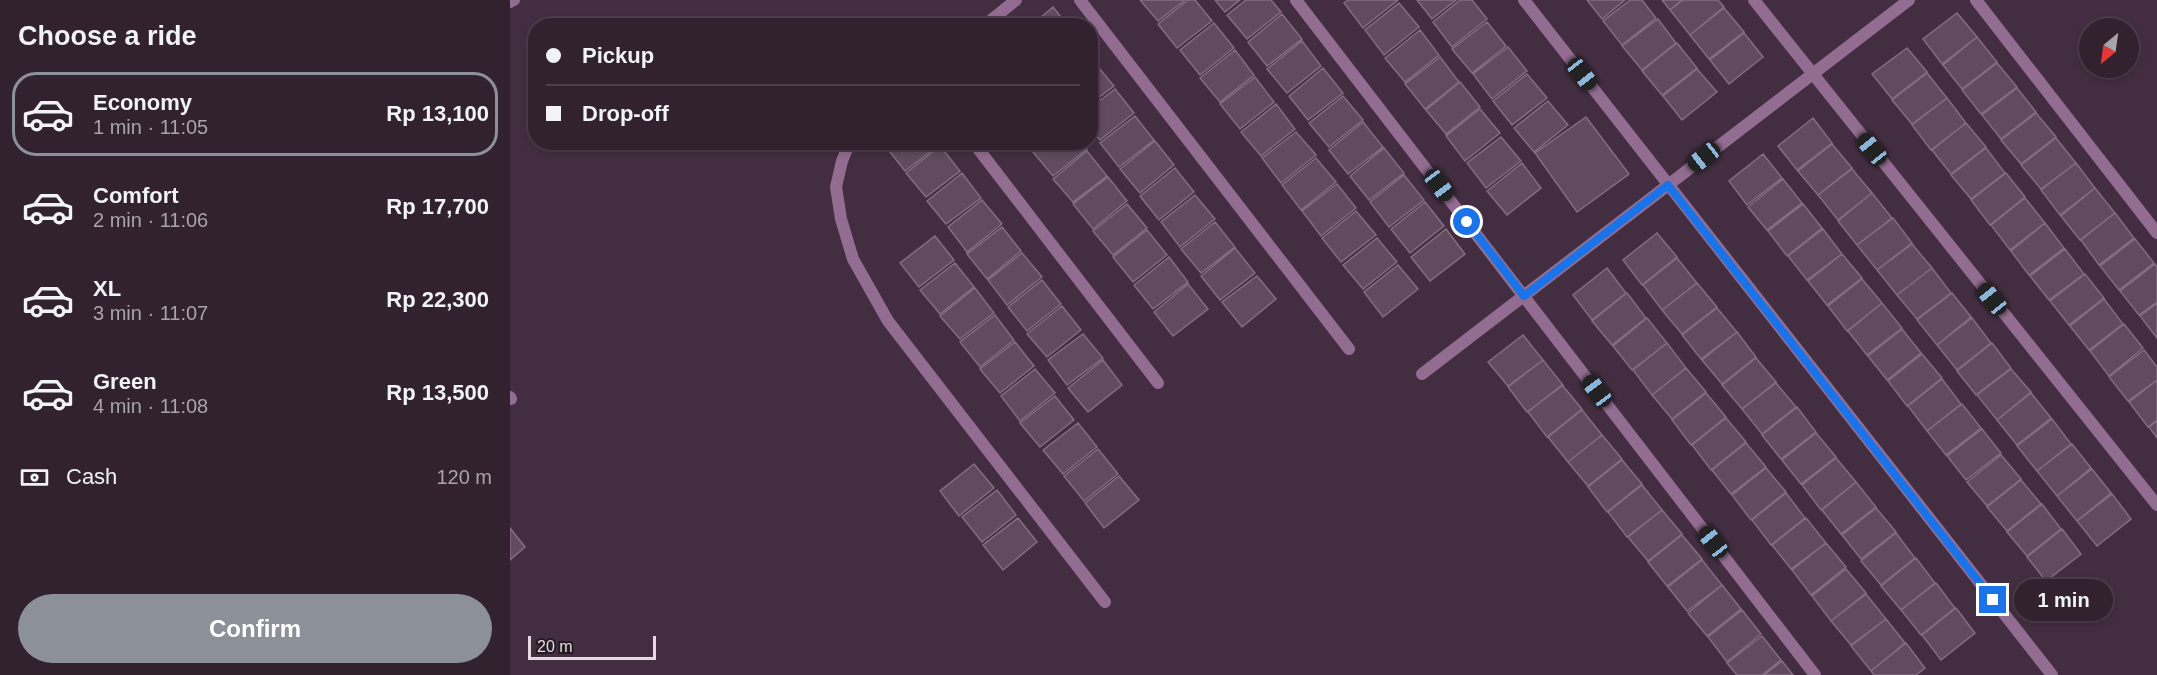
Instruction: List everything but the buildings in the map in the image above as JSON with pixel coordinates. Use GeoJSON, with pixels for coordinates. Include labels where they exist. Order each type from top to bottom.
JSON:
{"type":"FeatureCollection","features":[{"type":"Feature","properties":{"kind":"street"},"geometry":{"type":"LineString","coordinates":[[510,2],[514,0]]}},
{"type":"Feature","properties":{"kind":"street"},"geometry":{"type":"LineString","coordinates":[[994,18],[1016,0]]}},
{"type":"Feature","properties":{"kind":"street"},"geometry":{"type":"LineString","coordinates":[[1080,0],[1094,18]]}},
{"type":"Feature","properties":{"kind":"street"},"geometry":{"type":"LineString","coordinates":[[1296,0],[1815,675]]}},
{"type":"Feature","properties":{"kind":"street"},"geometry":{"type":"LineString","coordinates":[[1524,0],[2052,675]]}},
{"type":"Feature","properties":{"kind":"street"},"geometry":{"type":"LineString","coordinates":[[1754,0],[2157,505]]}},
{"type":"Feature","properties":{"kind":"street"},"geometry":{"type":"LineString","coordinates":[[1422,374],[1909,0]]}},
{"type":"Feature","properties":{"kind":"street"},"geometry":{"type":"LineString","coordinates":[[1976,0],[2157,233]]}},
{"type":"Feature","properties":{"kind":"street"},"geometry":{"type":"LineString","coordinates":[[1098,23],[1349,350]]}},
{"type":"Feature","properties":{"kind":"street"},"geometry":{"type":"LineString","coordinates":[[847,150],[836,187],[841,219],[853,259],[888,321],[1105,602]]}},
{"type":"Feature","properties":{"kind":"street"},"geometry":{"type":"LineString","coordinates":[[979,150],[1158,383]]}},
{"type":"Feature","properties":{"kind":"route"},"geometry":{"type":"LineString","coordinates":[[1467,222],[1524,296],[1668,185],[1993,600]]}}]}
